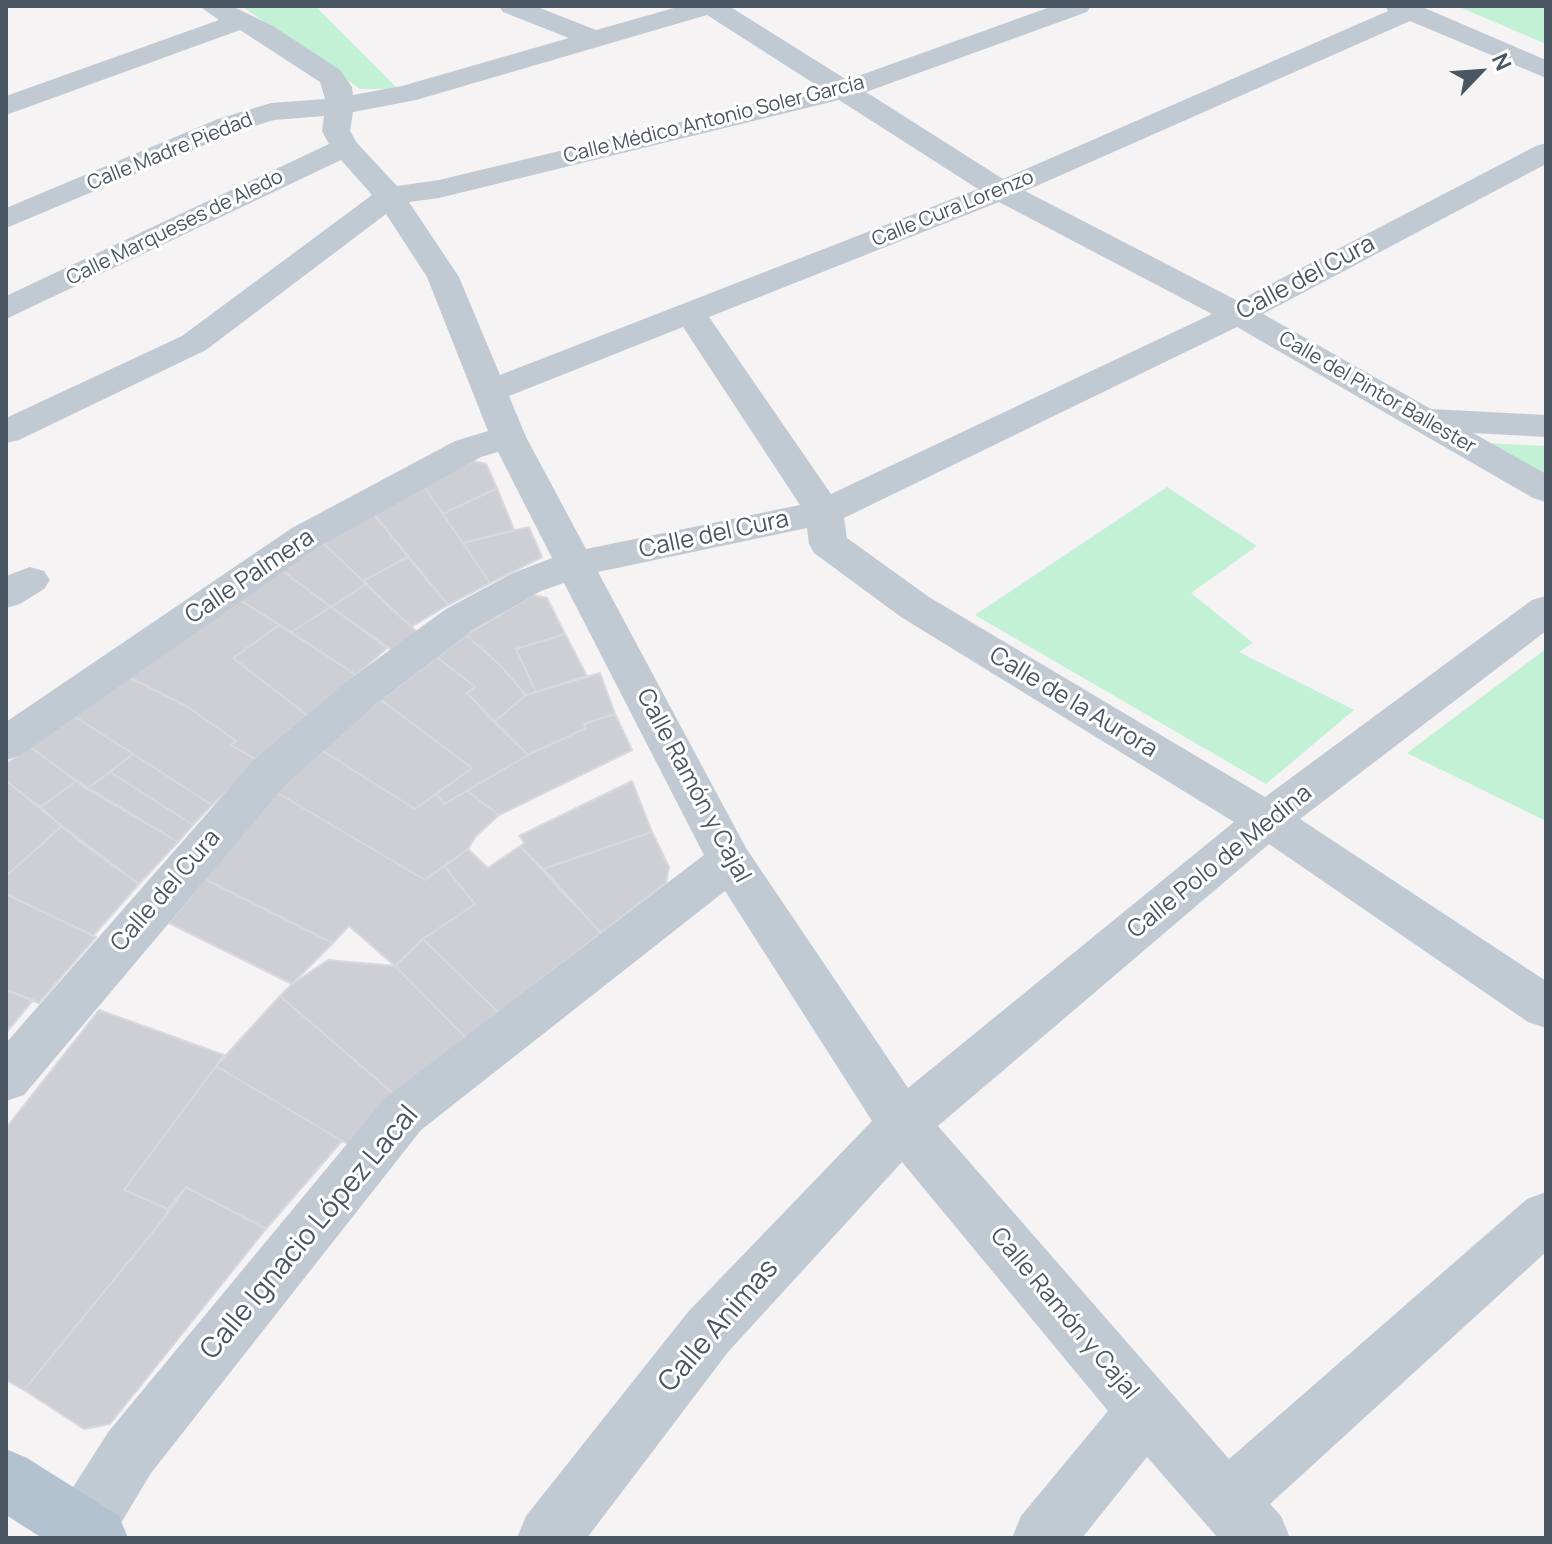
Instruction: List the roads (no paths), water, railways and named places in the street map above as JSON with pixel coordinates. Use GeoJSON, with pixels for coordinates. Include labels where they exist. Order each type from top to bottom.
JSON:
{"type":"FeatureCollection","features":[{"type":"Feature","properties":{"kind":"main road"},"geometry":{"type":"LineString","coordinates":[[6,1479],[90,1533]]}},
{"type":"Feature","properties":{"kind":"street","name":"Calle Ramón y Cajal"},"geometry":{"type":"LineString","coordinates":[[212,6],[330,76],[338,87],[342,126],[443,277],[508,437],[730,861],[903,1124],[1146,1411],[1243,1519]]}},
{"type":"Feature","properties":{"kind":"street"},"geometry":{"type":"LineString","coordinates":[[6,106],[252,27],[273,6]]}},
{"type":"Feature","properties":{"kind":"street"},"geometry":{"type":"LineString","coordinates":[[512,6],[594,39]]}},
{"type":"Feature","properties":{"kind":"street"},"geometry":{"type":"LineString","coordinates":[[342,126],[406,94],[710,6]]}},
{"type":"Feature","properties":{"kind":"street","name":"Calle del Pintor Ballester"},"geometry":{"type":"LineString","coordinates":[[710,6],[1001,191],[1238,314],[1546,490]]}},
{"type":"Feature","properties":{"kind":"street","name":"Calle Médico Antonio Soler García"},"geometry":{"type":"LineString","coordinates":[[390,196],[439,189],[843,91],[1078,6]]}},
{"type":"Feature","properties":{"kind":"street"},"geometry":{"type":"LineString","coordinates":[[1404,9],[1546,70]]}},
{"type":"Feature","properties":{"kind":"street","name":"Calle Cura Lorenzo"},"geometry":{"type":"LineString","coordinates":[[490,391],[1001,191],[1404,9]]}},
{"type":"Feature","properties":{"kind":"street","name":"Calle Madre Piedad"},"geometry":{"type":"LineString","coordinates":[[6,219],[228,125],[271,112],[342,126]]}},
{"type":"Feature","properties":{"kind":"street","name":"Calle Marqueses de Aledo"},"geometry":{"type":"LineString","coordinates":[[6,309],[342,126]]}},
{"type":"Feature","properties":{"kind":"street","name":"Calle del Cura"},"geometry":{"type":"LineString","coordinates":[[6,1079],[270,772],[361,693],[460,619],[527,582],[575,564],[824,512],[1238,314],[1546,152]]}},
{"type":"Feature","properties":{"kind":"street"},"geometry":{"type":"LineString","coordinates":[[6,432],[194,343],[390,196]]}},
{"type":"Feature","properties":{"kind":"street","name":"Calle de la Aurora"},"geometry":{"type":"LineString","coordinates":[[691,314],[824,512],[828,544],[915,607],[1267,820],[1546,1007]]}},
{"type":"Feature","properties":{"kind":"street"},"geometry":{"type":"LineString","coordinates":[[1423,419],[1546,426]]}},
{"type":"Feature","properties":{"kind":"street","name":"Calle Palmera"},"geometry":{"type":"LineString","coordinates":[[6,744],[306,537],[468,449],[508,437]]}},
{"type":"Feature","properties":{"kind":"street","name":"Calle Polo de Medina"},"geometry":{"type":"LineString","coordinates":[[903,1124],[1267,820],[1546,610]]}},
{"type":"Feature","properties":{"kind":"street","name":"Calle Ignacio López Lacal"},"geometry":{"type":"LineString","coordinates":[[90,1533],[130,1452],[403,1114],[730,861]]}},
{"type":"Feature","properties":{"kind":"street","name":"Calle Animas"},"geometry":{"type":"LineString","coordinates":[[548,1538],[708,1332],[903,1124]]}},
{"type":"Feature","properties":{"kind":"street"},"geometry":{"type":"LineString","coordinates":[[1243,1519],[1546,1217]]}},
{"type":"Feature","properties":{"kind":"street"},"geometry":{"type":"LineString","coordinates":[[1043,1538],[1146,1411]]}}]}
